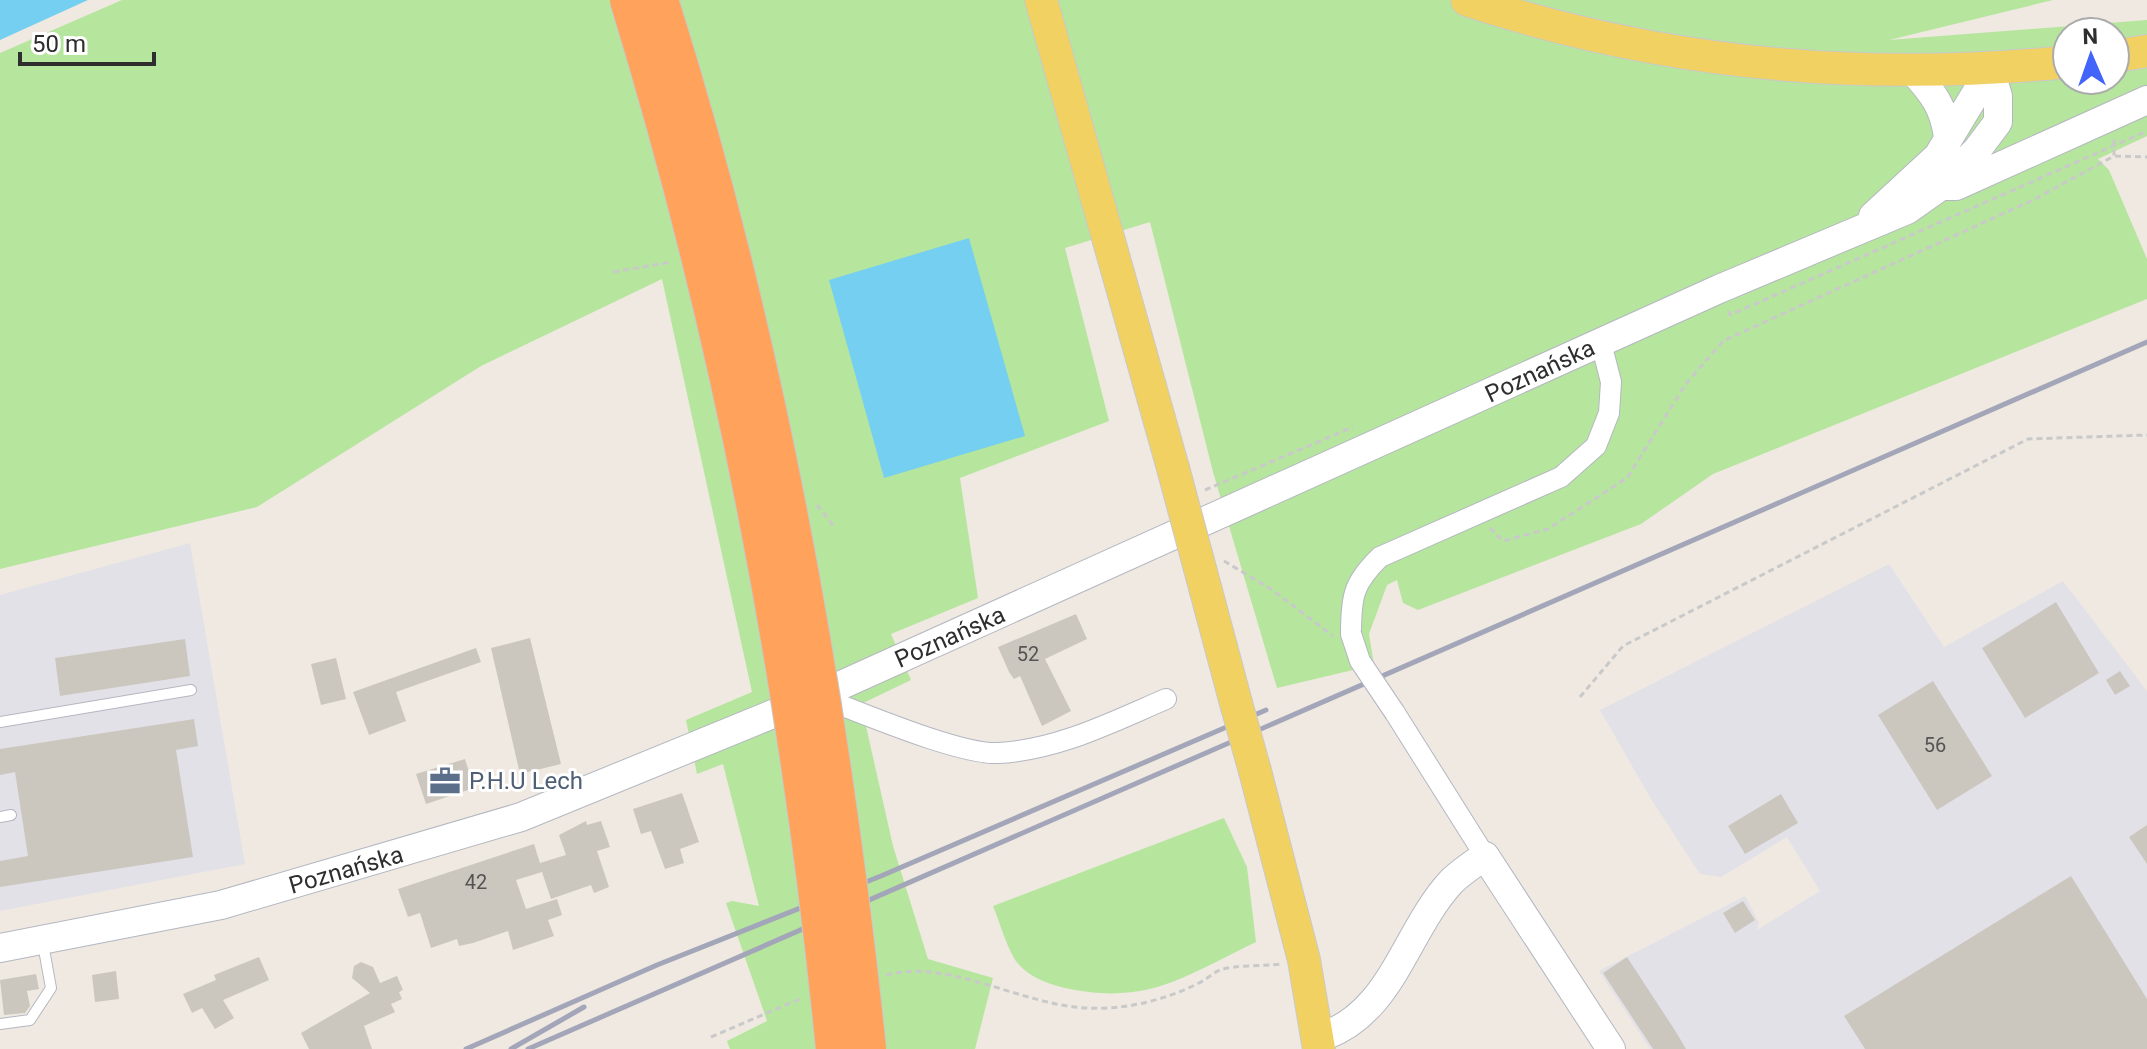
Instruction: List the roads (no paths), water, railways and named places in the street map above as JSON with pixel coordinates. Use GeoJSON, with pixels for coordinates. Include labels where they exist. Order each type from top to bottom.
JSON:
{"type":"FeatureCollection","features":[{"type":"Feature","properties":{"kind":"highway"},"geometry":{"type":"LineString","coordinates":[[628,0],[715,316],[764,545],[811,842],[834,1049]]}},
{"type":"Feature","properties":{"kind":"highway"},"geometry":{"type":"LineString","coordinates":[[660,0],[709,165],[746,310],[795,539],[833,763],[868,1049]]}},
{"type":"Feature","properties":{"kind":"main road"},"geometry":{"type":"LineString","coordinates":[[1041,0],[1255,771],[1304,960],[1319,1043]]}},
{"type":"Feature","properties":{"kind":"main road"},"geometry":{"type":"LineString","coordinates":[[1467,0],[1550,25],[1701,58],[1821,69],[1913,71],[1990,70],[2051,64]]}},
{"type":"Feature","properties":{"kind":"street","name":"Poznańska"},"geometry":{"type":"LineString","coordinates":[[1864,225],[1928,166],[1990,70]]}},
{"type":"Feature","properties":{"kind":"street","name":"Poznańska"},"geometry":{"type":"LineString","coordinates":[[0,948],[221,905],[528,815],[817,696],[1864,225],[1907,210],[1941,186],[1977,150],[1998,122],[1998,96],[1990,70]]}},
{"type":"Feature","properties":{"kind":"street"},"geometry":{"type":"LineString","coordinates":[[1913,71],[1936,95],[1945,113],[1948,137]]}},
{"type":"Feature","properties":{"kind":"street","name":"Poznańska"},"geometry":{"type":"LineString","coordinates":[[1941,186],[1956,186],[2147,100]]}},
{"type":"Feature","properties":{"kind":"street"},"geometry":{"type":"LineString","coordinates":[[1601,343],[1611,382],[1609,413],[1596,446],[1561,477],[1380,557],[1360,576],[1351,602],[1351,634],[1360,661],[1611,1049]]}},
{"type":"Feature","properties":{"kind":"street"},"geometry":{"type":"LineString","coordinates":[[817,696],[908,729],[995,753],[1081,736],[1166,699]]}},
{"type":"Feature","properties":{"kind":"street"},"geometry":{"type":"LineString","coordinates":[[1319,1043],[1363,1014],[1388,982],[1450,883],[1485,856]]}},
{"type":"Feature","properties":{"kind":"lane"},"geometry":{"type":"LineString","coordinates":[[0,722],[191,690]]}},
{"type":"Feature","properties":{"kind":"lane"},"geometry":{"type":"LineString","coordinates":[[0,1024],[30,1020],[51,988],[42,941]]}},
{"type":"Feature","properties":{"kind":"water"},"geometry":{"type":"Polygon","coordinates":[[[0,0],[88,0],[0,40],[0,0]]]}},
{"type":"Feature","properties":{"kind":"water"},"geometry":{"type":"Polygon","coordinates":[[[969,238],[1025,436],[884,478],[829,280],[969,238]]]}},
{"type":"Feature","properties":{"kind":"railway"},"geometry":{"type":"LineString","coordinates":[[528,1049],[2147,342]]}},
{"type":"Feature","properties":{"kind":"railway"},"geometry":{"type":"LineString","coordinates":[[466,1049],[657,965],[881,876],[1266,710]]}},
{"type":"Feature","properties":{"kind":"railway"},"geometry":{"type":"LineString","coordinates":[[511,1049],[584,1007]]}},
{"type":"Feature","properties":{"kind":"place","name":"P.H.U Lech"},"geometry":{"type":"Point","coordinates":[445,781]}}]}
